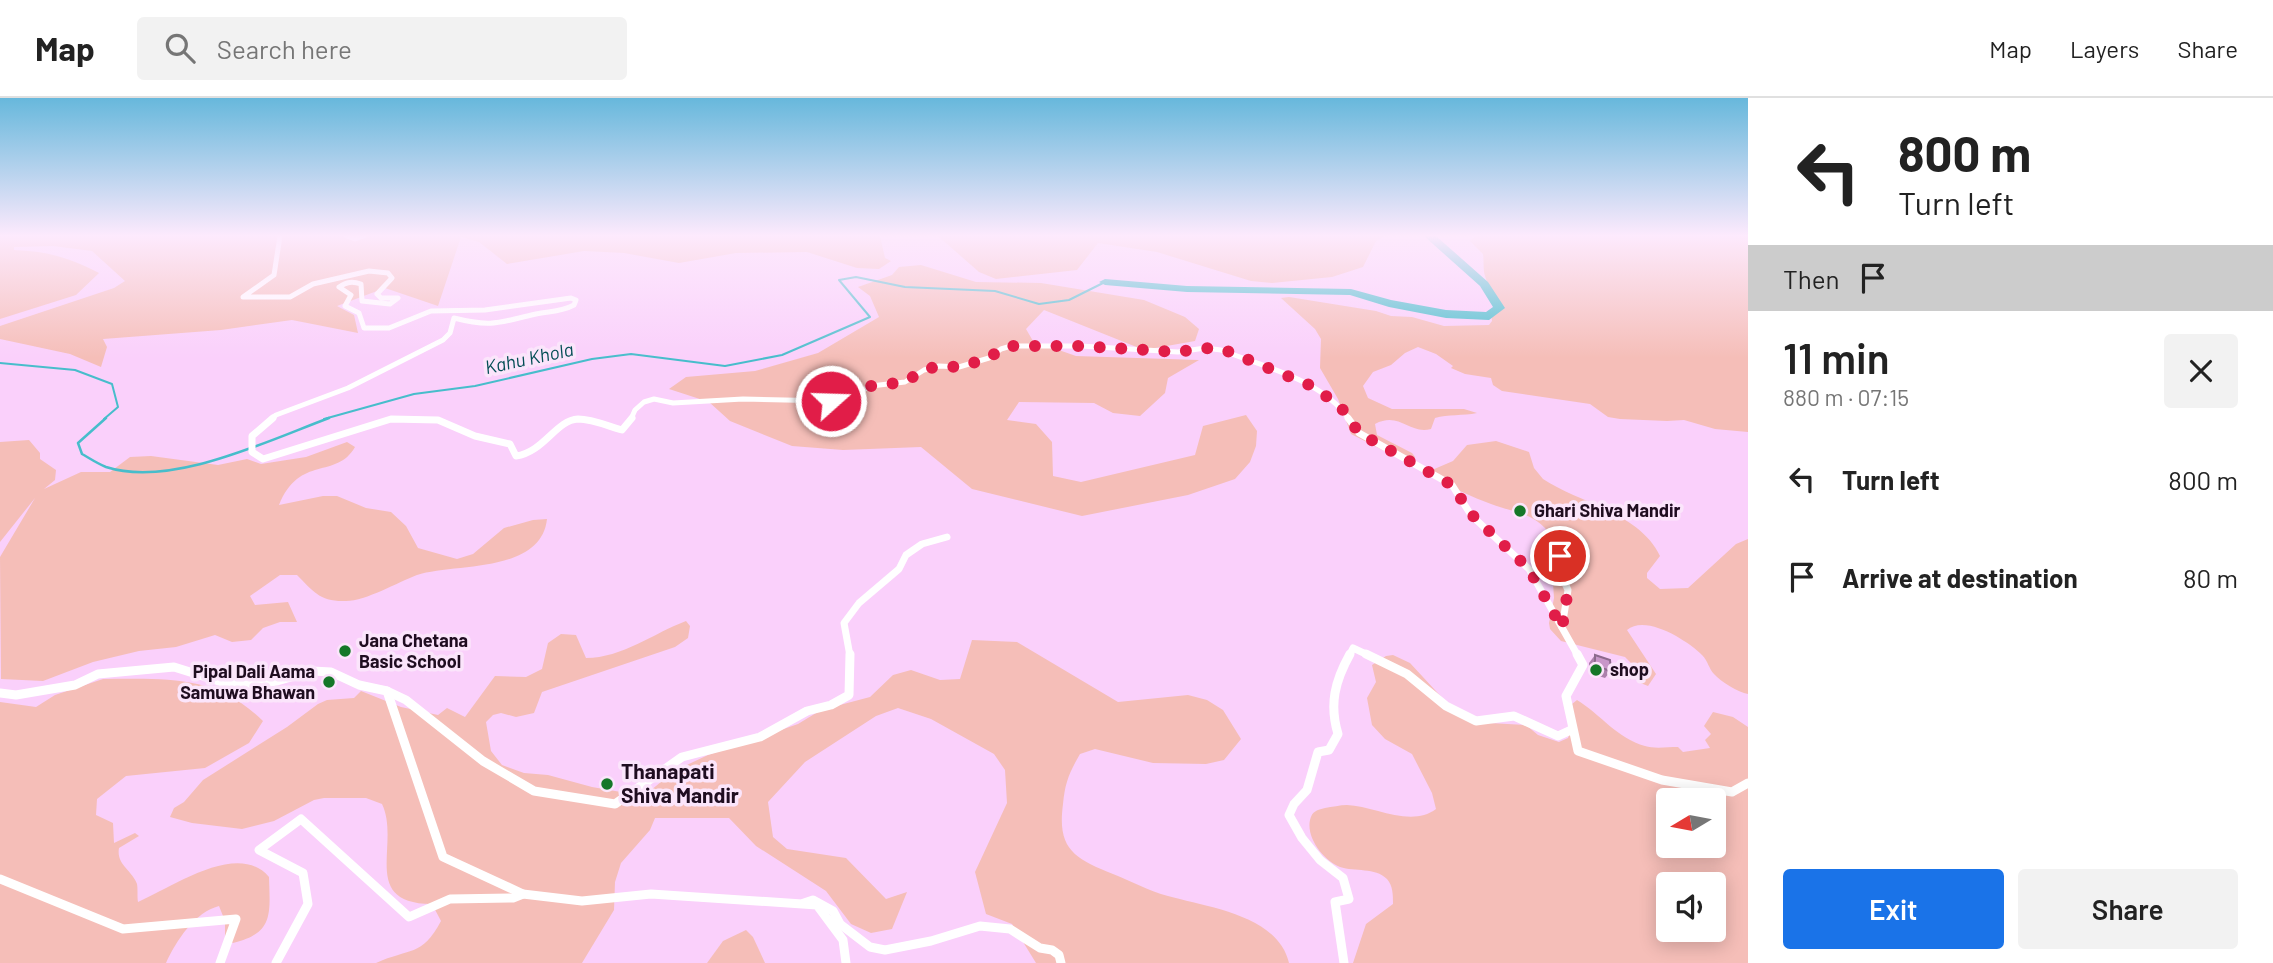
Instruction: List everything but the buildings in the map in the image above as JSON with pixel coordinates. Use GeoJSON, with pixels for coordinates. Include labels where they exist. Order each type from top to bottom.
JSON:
{"type":"FeatureCollection","features":[{"type":"Feature","properties":{"kind":"street"},"geometry":{"type":"LineString","coordinates":[[272,276],[243,297],[290,297],[313,284],[346,276]]}},
{"type":"Feature","properties":{"kind":"street"},"geometry":{"type":"LineString","coordinates":[[391,276],[377,294],[381,298],[398,298],[390,304],[362,301],[361,284],[354,281],[346,282],[340,287],[351,295],[345,306],[359,313],[364,328],[371,331],[388,329],[435,310],[443,313],[473,311],[570,298],[576,300],[575,305],[560,312],[537,314],[508,323],[477,324],[454,318],[450,333],[443,340],[348,388],[276,415],[251,436],[252,452],[263,459],[391,419],[438,420],[475,436],[510,444],[513,454],[522,456],[530,454],[568,421],[583,417],[622,430],[644,401],[654,399],[673,403],[743,399],[831,401],[849,397],[871,386],[905,382],[932,368],[959,367],[989,358],[1001,349],[1011,346],[1081,346],[1178,352],[1205,348],[1222,349],[1312,386],[1340,406],[1359,433],[1452,485],[1471,514],[1529,569],[1583,665],[1566,696],[1571,730],[1578,751],[1662,780],[1732,792],[1748,783]]}},
{"type":"Feature","properties":{"kind":"street"},"geometry":{"type":"LineString","coordinates":[[0,693],[16,695],[75,685],[98,674],[174,667],[222,682],[247,685],[277,681],[312,671],[331,672],[359,685],[387,691],[406,700],[483,761],[534,791],[615,804],[682,757],[760,737],[807,711],[831,705],[849,695],[852,654],[844,623],[850,611],[899,569],[906,555],[922,544],[947,537]]}},
{"type":"Feature","properties":{"kind":"street"},"geometry":{"type":"LineString","coordinates":[[1562,628],[1568,590],[1559,570],[1560,556],[1571,550]]}},
{"type":"Feature","properties":{"kind":"street"},"geometry":{"type":"LineString","coordinates":[[1344,963],[1335,902],[1349,899],[1343,878],[1320,860],[1289,816],[1294,804],[1307,790],[1318,752],[1329,750],[1338,734],[1332,714],[1337,678],[1353,648],[1407,674],[1446,706],[1476,721],[1514,716],[1558,736],[1571,730]]}},
{"type":"Feature","properties":{"kind":"street"},"geometry":{"type":"LineString","coordinates":[[387,691],[443,857],[523,894],[582,901],[651,894],[817,905],[843,940],[846,963]]}},
{"type":"Feature","properties":{"kind":"street"},"geometry":{"type":"LineString","coordinates":[[276,963],[308,904],[303,873],[259,850],[301,819],[409,917],[450,899],[513,898],[523,894]]}},
{"type":"Feature","properties":{"kind":"street"},"geometry":{"type":"LineString","coordinates":[[0,879],[123,929],[236,919],[220,963]]}},
{"type":"Feature","properties":{"kind":"street"},"geometry":{"type":"LineString","coordinates":[[802,904],[813,900],[833,912],[840,924],[870,947],[885,950],[930,941],[980,926],[1010,929],[1040,948],[1052,950],[1059,955],[1061,963]]}},
{"type":"Feature","properties":{"kind":"shaded area"},"geometry":{"type":"Polygon","coordinates":[[[0,276],[95,276],[76,295],[0,319],[0,276]]]}},
{"type":"Feature","properties":{"kind":"shaded area"},"geometry":{"type":"Polygon","coordinates":[[[120,276],[448,276],[438,306],[385,288],[337,306],[354,315],[358,333],[292,320],[221,330],[103,339],[107,347],[101,367],[70,354],[0,339],[0,326],[114,288],[125,281],[120,276]]]}},
{"type":"Feature","properties":{"kind":"shaded area"},"geometry":{"type":"Polygon","coordinates":[[[888,276],[958,276],[976,282],[1041,283],[1144,300],[1185,317],[1199,329],[1195,341],[1144,350],[1044,310],[1026,329],[1033,341],[1076,356],[1199,360],[1168,378],[1165,393],[1140,416],[1113,413],[1094,403],[1019,402],[1007,420],[1036,424],[1052,442],[1053,476],[1081,482],[1195,455],[1203,426],[1246,415],[1257,431],[1256,446],[1250,462],[1235,479],[1188,495],[1082,516],[972,489],[921,447],[843,450],[792,446],[730,421],[709,402],[669,389],[686,377],[755,371],[818,353],[879,317],[870,296],[858,287],[888,276]]]}},
{"type":"Feature","properties":{"kind":"shaded area"},"geometry":{"type":"Polygon","coordinates":[[[990,276],[1020,276],[996,279],[990,276]]]}},
{"type":"Feature","properties":{"kind":"shaded area"},"geometry":{"type":"Polygon","coordinates":[[[1236,276],[1334,276],[1272,283],[1236,276]]]}},
{"type":"Feature","properties":{"kind":"shaded area"},"geometry":{"type":"Polygon","coordinates":[[[1485,276],[1748,276],[1748,432],[1715,429],[1684,420],[1608,417],[1590,404],[1502,391],[1493,385],[1491,378],[1465,374],[1451,368],[1453,366],[1436,354],[1418,347],[1405,353],[1391,365],[1373,372],[1363,386],[1368,398],[1392,409],[1464,409],[1477,413],[1435,418],[1431,429],[1423,430],[1391,420],[1375,424],[1377,435],[1412,453],[1414,461],[1408,463],[1351,434],[1338,399],[1320,368],[1321,339],[1315,329],[1281,298],[1289,297],[1376,311],[1391,316],[1412,317],[1444,326],[1489,325],[1495,299],[1485,276]]]}},
{"type":"Feature","properties":{"kind":"shaded area"},"geometry":{"type":"Polygon","coordinates":[[[29,440],[40,453],[40,459],[56,470],[55,480],[44,489],[81,472],[110,472],[130,457],[151,456],[218,465],[247,459],[261,464],[306,457],[347,442],[355,447],[347,457],[297,479],[279,505],[323,496],[337,496],[366,508],[391,512],[406,526],[418,548],[457,559],[473,554],[504,528],[547,519],[541,537],[529,549],[513,558],[417,575],[354,600],[337,601],[324,598],[297,575],[280,575],[250,596],[255,605],[288,602],[297,622],[280,622],[263,628],[251,640],[232,642],[215,635],[176,647],[139,651],[93,662],[43,681],[1,679],[0,557],[35,498],[0,542],[0,442],[29,440]]]}},
{"type":"Feature","properties":{"kind":"shaded area"},"geometry":{"type":"Polygon","coordinates":[[[1496,441],[1529,452],[1534,468],[1543,479],[1608,510],[1638,529],[1651,541],[1660,556],[1647,573],[1647,578],[1660,589],[1688,588],[1736,544],[1748,539],[1748,694],[1717,677],[1702,655],[1687,643],[1655,627],[1635,626],[1627,630],[1656,674],[1648,686],[1638,682],[1631,663],[1625,657],[1561,641],[1550,629],[1549,623],[1554,598],[1551,553],[1555,542],[1549,532],[1527,516],[1484,501],[1435,479],[1432,470],[1453,461],[1467,445],[1496,441]]]}},
{"type":"Feature","properties":{"kind":"shaded area"},"geometry":{"type":"Polygon","coordinates":[[[686,621],[690,626],[688,638],[675,647],[542,692],[534,713],[516,717],[501,713],[493,715],[486,722],[491,751],[502,765],[524,773],[548,775],[592,787],[644,796],[674,771],[708,755],[798,724],[821,710],[870,697],[893,675],[911,670],[940,680],[960,679],[972,640],[1017,642],[1118,702],[1188,695],[1207,700],[1223,710],[1241,739],[1224,760],[1206,764],[1153,763],[1095,749],[1080,754],[1065,790],[1063,832],[1071,850],[1088,863],[1154,891],[1221,909],[1256,924],[1271,934],[1282,947],[1289,963],[1036,963],[1012,924],[986,914],[975,872],[1007,803],[1005,770],[994,754],[931,719],[898,708],[876,716],[805,762],[768,802],[773,837],[787,849],[846,858],[886,899],[907,892],[892,929],[871,933],[851,924],[826,891],[756,846],[729,818],[655,818],[650,830],[621,863],[615,882],[614,910],[582,963],[376,963],[421,946],[441,921],[432,904],[410,901],[396,894],[389,882],[387,820],[382,804],[366,798],[324,798],[314,800],[274,821],[242,829],[192,823],[170,817],[174,808],[184,802],[203,780],[327,700],[354,698],[361,691],[401,707],[438,715],[447,708],[465,717],[495,676],[526,677],[542,669],[548,643],[561,634],[576,635],[586,658],[599,657],[625,649],[686,621]]]}},
{"type":"Feature","properties":{"kind":"shaded area"},"geometry":{"type":"Polygon","coordinates":[[[1393,655],[1410,663],[1447,703],[1489,723],[1526,725],[1538,735],[1559,742],[1568,738],[1574,722],[1572,704],[1577,700],[1626,738],[1649,747],[1678,747],[1683,752],[1710,748],[1705,740],[1711,734],[1704,726],[1713,712],[1733,717],[1748,727],[1748,963],[1353,963],[1366,924],[1393,904],[1392,888],[1382,875],[1340,867],[1328,860],[1311,834],[1309,827],[1312,815],[1320,809],[1344,805],[1415,817],[1436,809],[1432,793],[1412,754],[1385,739],[1372,725],[1367,698],[1376,682],[1372,665],[1386,656],[1393,655]]]}},
{"type":"Feature","properties":{"kind":"shaded area"},"geometry":{"type":"Polygon","coordinates":[[[103,679],[189,682],[227,695],[263,721],[249,743],[205,768],[126,776],[97,799],[96,815],[113,823],[114,843],[135,833],[139,836],[119,848],[122,863],[137,884],[138,902],[204,870],[240,863],[256,867],[269,877],[270,902],[267,920],[256,934],[233,943],[225,939],[225,921],[219,906],[210,909],[187,929],[166,963],[0,963],[0,702],[36,707],[55,695],[103,679]]]}},
{"type":"Feature","properties":{"kind":"shaded area"},"geometry":{"type":"Polygon","coordinates":[[[746,930],[753,937],[765,963],[707,963],[723,941],[746,930]]]}},
{"type":"Feature","properties":{"kind":"waterway"},"geometry":{"type":"LineString","coordinates":[[1105,282],[1187,289],[1351,292],[1389,303],[1446,314],[1489,316],[1499,308],[1484,284],[1475,276]]}},
{"type":"Feature","properties":{"kind":"waterway","name":"Kahu Khola"},"geometry":{"type":"LineString","coordinates":[[324,419],[414,394],[475,386],[592,359],[631,354],[725,366],[782,355],[870,317],[839,280],[856,277],[905,287],[995,291],[1039,304],[1069,300],[1105,282]]}},
{"type":"Feature","properties":{"kind":"waterway","name":"Kahu Khola"},"geometry":{"type":"LineString","coordinates":[[0,363],[75,370],[112,384],[118,407],[104,419]]}},
{"type":"Feature","properties":{"kind":"waterway","name":"Kahu Khola"},"geometry":{"type":"LineString","coordinates":[[106,418],[78,443],[82,454],[106,467],[132,472],[189,467],[219,459],[329,418]]}},
{"type":"Feature","properties":{"kind":"place","name":"Ghari Shiva Mandir"},"geometry":{"type":"Point","coordinates":[1520,511]}},
{"type":"Feature","properties":{"kind":"place","name":"Jana Chetana Basic School"},"geometry":{"type":"Point","coordinates":[345,651]}},
{"type":"Feature","properties":{"kind":"place","name":"shop"},"geometry":{"type":"Point","coordinates":[1596,670]}},
{"type":"Feature","properties":{"kind":"place","name":"Pipal Dali Aama Samuwa Bhawan"},"geometry":{"type":"Point","coordinates":[329,682]}},
{"type":"Feature","properties":{"kind":"place","name":"Thanapati Shiva Mandir"},"geometry":{"type":"Point","coordinates":[607,784]}},
{"type":"Feature","properties":{"kind":"route"},"geometry":{"type":"LineString","coordinates":[[831,401],[849,397],[871,386],[905,382],[924,370],[939,366],[959,367],[989,358],[1001,349],[1011,346],[1081,346],[1178,352],[1205,348],[1222,349],[1312,386],[1340,406],[1359,433],[1452,485],[1471,514],[1529,569],[1562,628],[1568,590],[1559,570],[1560,556]]}}]}
